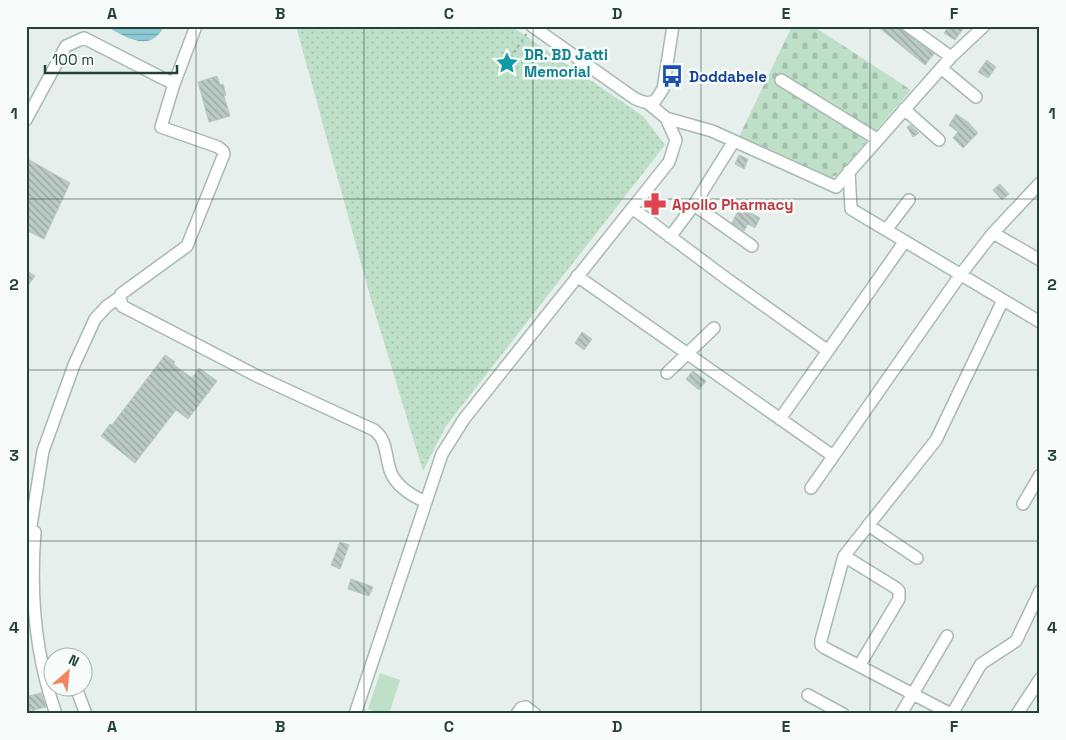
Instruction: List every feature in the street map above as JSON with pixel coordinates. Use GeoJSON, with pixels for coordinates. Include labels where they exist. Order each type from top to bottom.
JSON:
{"type":"FeatureCollection","features":[{"type":"Feature","properties":{"kind":"street"},"geometry":{"type":"LineString","coordinates":[[56,714],[47,686],[37,637],[33,587],[35,532],[28,532],[42,450],[74,365],[95,319],[121,294],[187,246],[224,154],[223,150],[162,129],[161,125],[196,26]]}},
{"type":"Feature","properties":{"kind":"street"},"geometry":{"type":"LineString","coordinates":[[531,26],[634,98],[648,103],[655,101],[663,89],[673,26]]}},
{"type":"Feature","properties":{"kind":"street"},"geometry":{"type":"LineString","coordinates":[[908,26],[951,57]]}},
{"type":"Feature","properties":{"kind":"street"},"geometry":{"type":"LineString","coordinates":[[648,103],[666,118],[712,131],[836,187],[951,57],[983,27]]}},
{"type":"Feature","properties":{"kind":"street"},"geometry":{"type":"LineString","coordinates":[[26,120],[66,46],[84,38],[174,84]]}},
{"type":"Feature","properties":{"kind":"street"},"geometry":{"type":"LineString","coordinates":[[941,68],[976,97]]}},
{"type":"Feature","properties":{"kind":"street"},"geometry":{"type":"LineString","coordinates":[[781,80],[877,140]]}},
{"type":"Feature","properties":{"kind":"street"},"geometry":{"type":"LineString","coordinates":[[904,109],[939,140]]}},
{"type":"Feature","properties":{"kind":"street"},"geometry":{"type":"LineString","coordinates":[[355,714],[442,454],[464,420],[669,162],[676,140],[666,118]]}},
{"type":"Feature","properties":{"kind":"street"},"geometry":{"type":"LineString","coordinates":[[670,237],[694,205],[734,141]]}},
{"type":"Feature","properties":{"kind":"street"},"geometry":{"type":"LineString","coordinates":[[849,171],[851,209],[1040,322]]}},
{"type":"Feature","properties":{"kind":"street"},"geometry":{"type":"LineString","coordinates":[[811,488],[961,274],[993,233],[1040,183]]}},
{"type":"Feature","properties":{"kind":"street"},"geometry":{"type":"LineString","coordinates":[[886,230],[909,200]]}},
{"type":"Feature","properties":{"kind":"street"},"geometry":{"type":"LineString","coordinates":[[694,205],[752,246]]}},
{"type":"Feature","properties":{"kind":"street"},"geometry":{"type":"LineString","coordinates":[[632,208],[828,351]]}},
{"type":"Feature","properties":{"kind":"street"},"geometry":{"type":"LineString","coordinates":[[993,233],[1040,260]]}},
{"type":"Feature","properties":{"kind":"street"},"geometry":{"type":"LineString","coordinates":[[780,419],[905,241]]}},
{"type":"Feature","properties":{"kind":"street"},"geometry":{"type":"LineString","coordinates":[[577,276],[833,456]]}},
{"type":"Feature","properties":{"kind":"street"},"geometry":{"type":"LineString","coordinates":[[120,297],[122,306],[242,369],[374,430],[382,436],[390,472],[399,486],[426,502]]}},
{"type":"Feature","properties":{"kind":"street"},"geometry":{"type":"LineString","coordinates":[[1003,300],[936,440],[844,556],[821,645],[952,714],[981,664],[1016,641],[1040,591]]}},
{"type":"Feature","properties":{"kind":"street"},"geometry":{"type":"LineString","coordinates":[[667,373],[714,328]]}},
{"type":"Feature","properties":{"kind":"street"},"geometry":{"type":"LineString","coordinates":[[1023,504],[1040,475]]}},
{"type":"Feature","properties":{"kind":"street"},"geometry":{"type":"LineString","coordinates":[[868,525],[917,558]]}},
{"type":"Feature","properties":{"kind":"street"},"geometry":{"type":"LineString","coordinates":[[844,556],[896,588],[899,595],[859,666]]}},
{"type":"Feature","properties":{"kind":"street"},"geometry":{"type":"LineString","coordinates":[[901,714],[947,636]]}},
{"type":"Feature","properties":{"kind":"street"},"geometry":{"type":"LineString","coordinates":[[1018,714],[1040,679]]}},
{"type":"Feature","properties":{"kind":"street"},"geometry":{"type":"LineString","coordinates":[[808,695],[843,714]]}},
{"type":"Feature","properties":{"kind":"street"},"geometry":{"type":"LineString","coordinates":[[80,698],[86,714]]}},
{"type":"Feature","properties":{"kind":"street"},"geometry":{"type":"LineString","coordinates":[[516,714],[521,708],[526,707],[535,714]]}},
{"type":"Feature","properties":{"kind":"path"},"geometry":{"type":"LineString","coordinates":[[508,63],[531,26]]}},
{"type":"Feature","properties":{"kind":"green space"},"geometry":{"type":"Polygon","coordinates":[[[296,26],[511,26],[643,116],[665,145],[446,426],[423,471],[370,296],[296,26]]]}},
{"type":"Feature","properties":{"kind":"green space"},"geometry":{"type":"Polygon","coordinates":[[[792,26],[813,26],[911,90],[837,175],[827,179],[739,137],[792,26]]]}},
{"type":"Feature","properties":{"kind":"green space"},"geometry":{"type":"Polygon","coordinates":[[[380,673],[400,680],[389,714],[368,709],[380,673]]]}},
{"type":"Feature","properties":{"kind":"water"},"geometry":{"type":"Polygon","coordinates":[[[106,26],[164,26],[159,34],[152,39],[137,41],[121,35],[106,26]]]}},
{"type":"Feature","properties":{"kind":"building"},"geometry":{"type":"Polygon","coordinates":[[[877,26],[901,26],[904,32],[934,54],[925,65],[877,26]]]}},
{"type":"Feature","properties":{"kind":"building"},"geometry":{"type":"Polygon","coordinates":[[[949,26],[965,26],[955,40],[944,33],[949,26]]]}},
{"type":"Feature","properties":{"kind":"building"},"geometry":{"type":"Polygon","coordinates":[[[987,60],[996,67],[988,78],[978,72],[987,60]]]}},
{"type":"Feature","properties":{"kind":"building"},"geometry":{"type":"Polygon","coordinates":[[[217,76],[220,85],[223,84],[226,95],[224,96],[230,116],[209,122],[198,82],[217,76]]]}},
{"type":"Feature","properties":{"kind":"building"},"geometry":{"type":"Polygon","coordinates":[[[956,114],[968,122],[978,133],[963,148],[953,138],[958,132],[949,125],[956,114]]]}},
{"type":"Feature","properties":{"kind":"building"},"geometry":{"type":"Polygon","coordinates":[[[910,125],[919,133],[913,137],[907,127],[910,125]]]}},
{"type":"Feature","properties":{"kind":"building"},"geometry":{"type":"Polygon","coordinates":[[[739,155],[748,159],[744,169],[735,164],[739,155]]]}},
{"type":"Feature","properties":{"kind":"building"},"geometry":{"type":"Polygon","coordinates":[[[26,158],[70,183],[44,239],[26,230],[26,158]]]}},
{"type":"Feature","properties":{"kind":"building"},"geometry":{"type":"Polygon","coordinates":[[[1000,184],[1009,194],[1002,200],[993,190],[1000,184]]]}},
{"type":"Feature","properties":{"kind":"building"},"geometry":{"type":"Polygon","coordinates":[[[740,207],[760,218],[755,228],[748,224],[744,231],[732,223],[740,207]]]}},
{"type":"Feature","properties":{"kind":"building"},"geometry":{"type":"Polygon","coordinates":[[[26,270],[35,276],[26,288],[26,270]]]}},
{"type":"Feature","properties":{"kind":"building"},"geometry":{"type":"Polygon","coordinates":[[[582,332],[592,339],[584,350],[575,343],[582,332]]]}},
{"type":"Feature","properties":{"kind":"building"},"geometry":{"type":"Polygon","coordinates":[[[165,355],[175,362],[173,364],[192,378],[199,368],[217,381],[188,419],[176,410],[135,463],[101,436],[110,424],[112,425],[165,355]]]}},
{"type":"Feature","properties":{"kind":"building"},"geometry":{"type":"Polygon","coordinates":[[[693,371],[706,381],[699,390],[686,379],[693,371]]]}},
{"type":"Feature","properties":{"kind":"building"},"geometry":{"type":"Polygon","coordinates":[[[340,542],[349,545],[340,569],[331,565],[340,542]]]}},
{"type":"Feature","properties":{"kind":"building"},"geometry":{"type":"Polygon","coordinates":[[[351,579],[373,587],[369,596],[348,589],[351,579]]]}},
{"type":"Feature","properties":{"kind":"building"},"geometry":{"type":"Polygon","coordinates":[[[26,692],[28,692],[29,696],[41,693],[46,707],[34,710],[35,714],[26,714],[26,692]]]}},
{"type":"Feature","properties":{"kind":"place","name":"DR. BD Jatti Memorial"},"geometry":{"type":"Point","coordinates":[507,63]}},
{"type":"Feature","properties":{"kind":"place","name":"Doddabele"},"geometry":{"type":"Point","coordinates":[672,76]}},
{"type":"Feature","properties":{"kind":"place","name":"Apollo Pharmacy"},"geometry":{"type":"Point","coordinates":[655,204]}}]}
